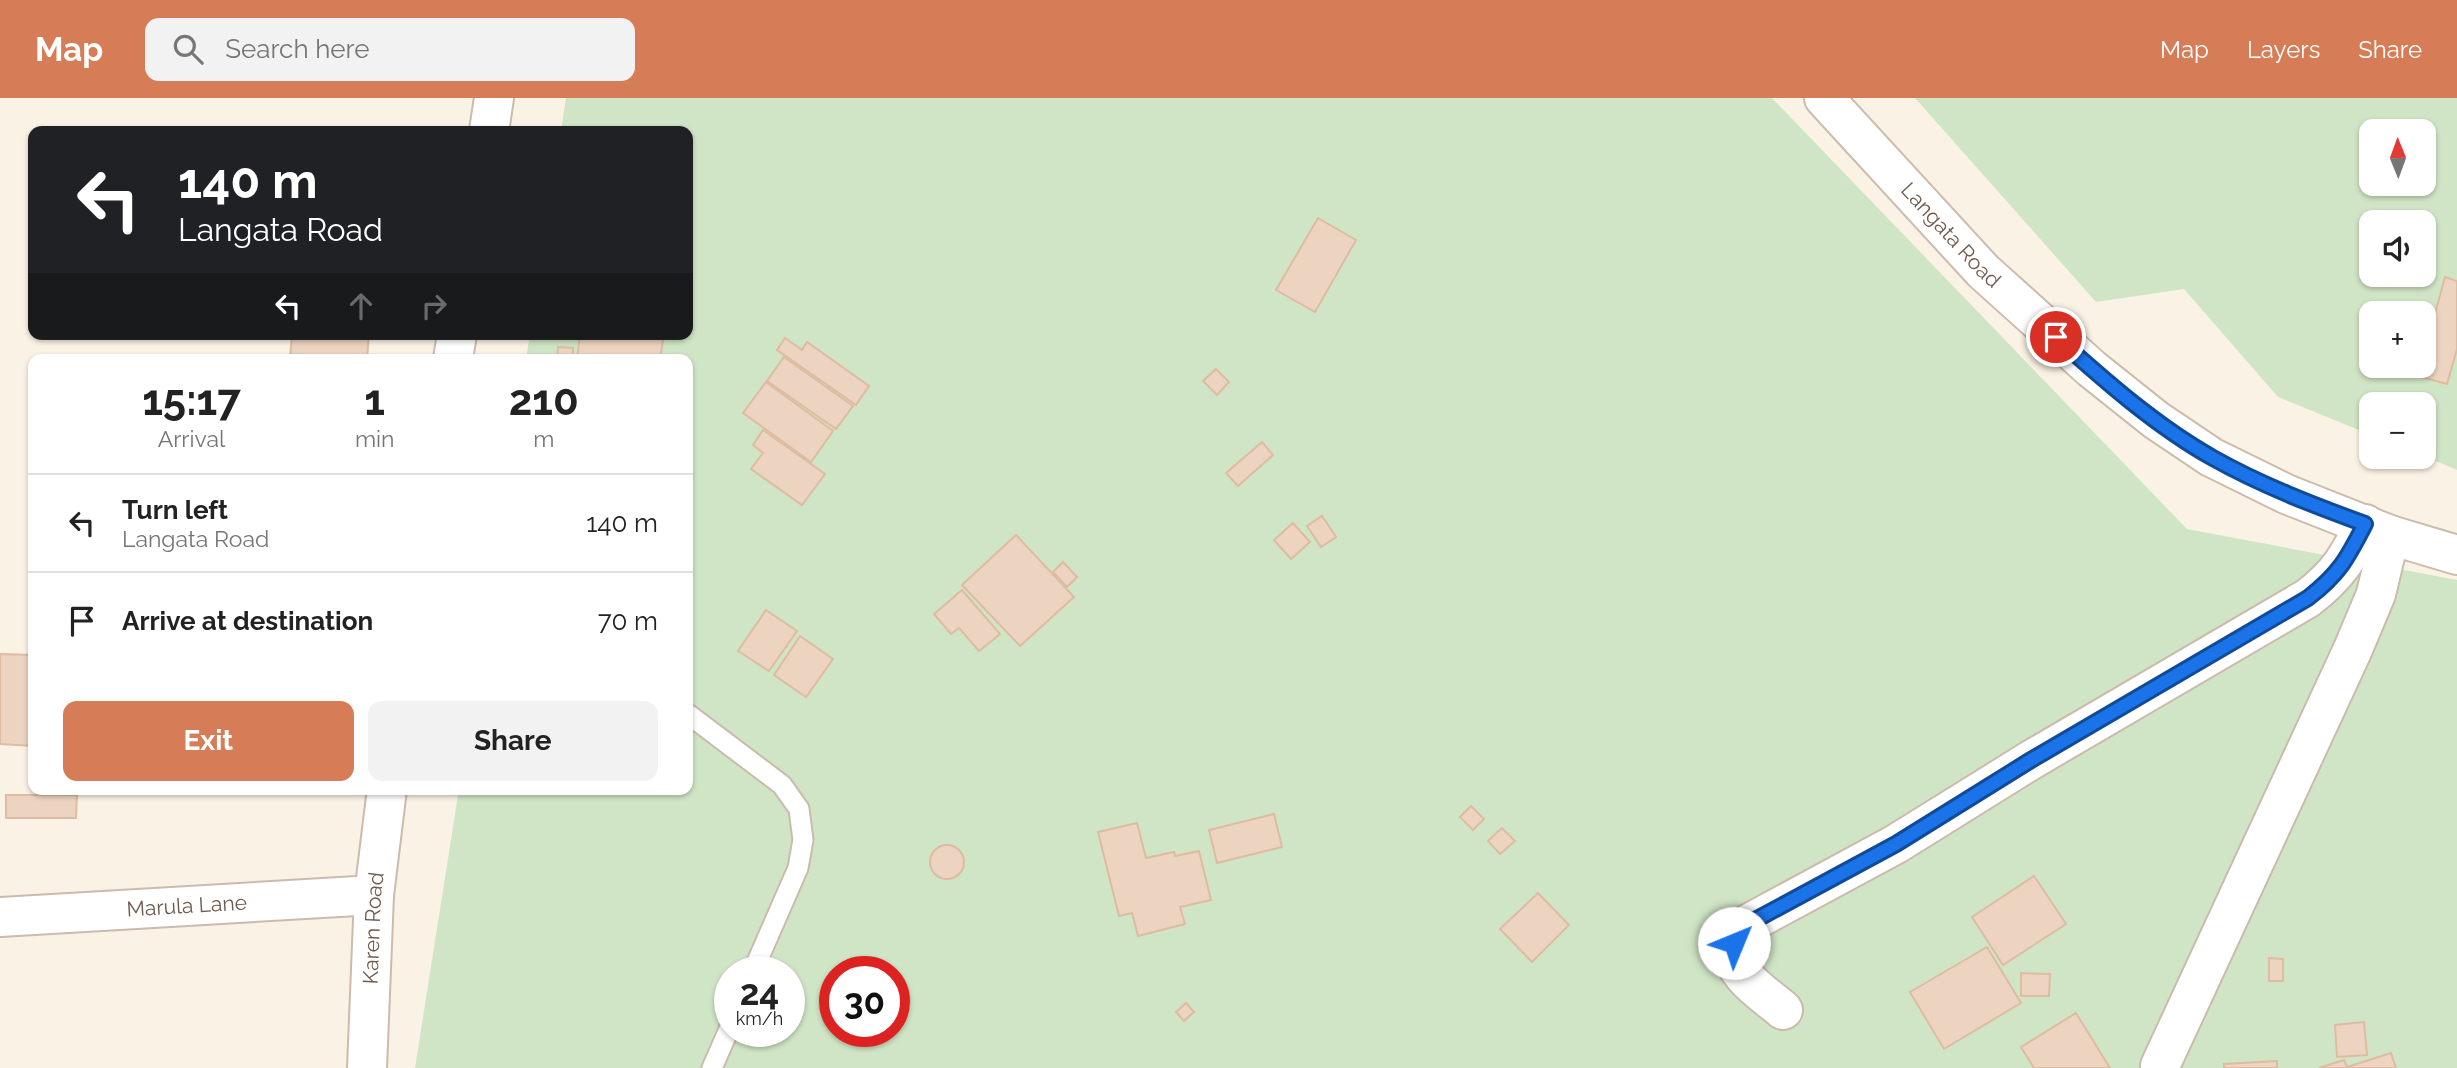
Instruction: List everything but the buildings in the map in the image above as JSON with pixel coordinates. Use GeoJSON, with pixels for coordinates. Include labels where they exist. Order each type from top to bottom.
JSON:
{"type":"FeatureCollection","features":[{"type":"Feature","properties":{"kind":"street"},"geometry":{"type":"LineString","coordinates":[[490,126],[494,98]]}},
{"type":"Feature","properties":{"kind":"street","name":"Langata Road"},"geometry":{"type":"LineString","coordinates":[[1825,98],[1983,271],[2103,378],[2157,420],[2211,457],[2286,494],[2377,530],[2457,555]]}},
{"type":"Feature","properties":{"kind":"street"},"geometry":{"type":"LineString","coordinates":[[1783,1010],[1747,978],[1734,961],[1734,943],[1746,925],[1896,844],[2031,760],[2308,598],[2330,581],[2377,530]]}},
{"type":"Feature","properties":{"kind":"street"},"geometry":{"type":"LineString","coordinates":[[2160,1066],[2376,594],[2377,530]]}},
{"type":"Feature","properties":{"kind":"street","name":"Karen Road"},"geometry":{"type":"LineString","coordinates":[[367,1068],[374,895],[386,795]]}},
{"type":"Feature","properties":{"kind":"street","name":"Marula Lane"},"geometry":{"type":"LineString","coordinates":[[0,917],[374,895]]}},
{"type":"Feature","properties":{"kind":"lane"},"geometry":{"type":"LineString","coordinates":[[693,719],[782,785],[799,809],[803,840],[798,868],[760,956]]}},
{"type":"Feature","properties":{"kind":"lane"},"geometry":{"type":"LineString","coordinates":[[712,1068],[721,1047]]}},
{"type":"Feature","properties":{"kind":"green space"},"geometry":{"type":"Polygon","coordinates":[[[566,98],[1772,98],[2187,529],[2457,580],[2457,1068],[415,1068],[458,795],[693,795],[693,354],[527,354],[529,340],[693,340],[693,126],[562,126],[566,98]]]}},
{"type":"Feature","properties":{"kind":"green space"},"geometry":{"type":"Polygon","coordinates":[[[1915,98],[2457,98],[2457,470],[2436,461],[2436,392],[2359,392],[2359,430],[2278,397],[2184,289],[2096,302],[1915,98]]]}},
{"type":"Feature","properties":{"kind":"route"},"geometry":{"type":"LineString","coordinates":[[1734,943],[1746,925],[1896,844],[2031,760],[2308,598],[2330,581],[2345,564],[2365,524],[2286,494],[2211,457],[2157,420],[2056,337]]}}]}
